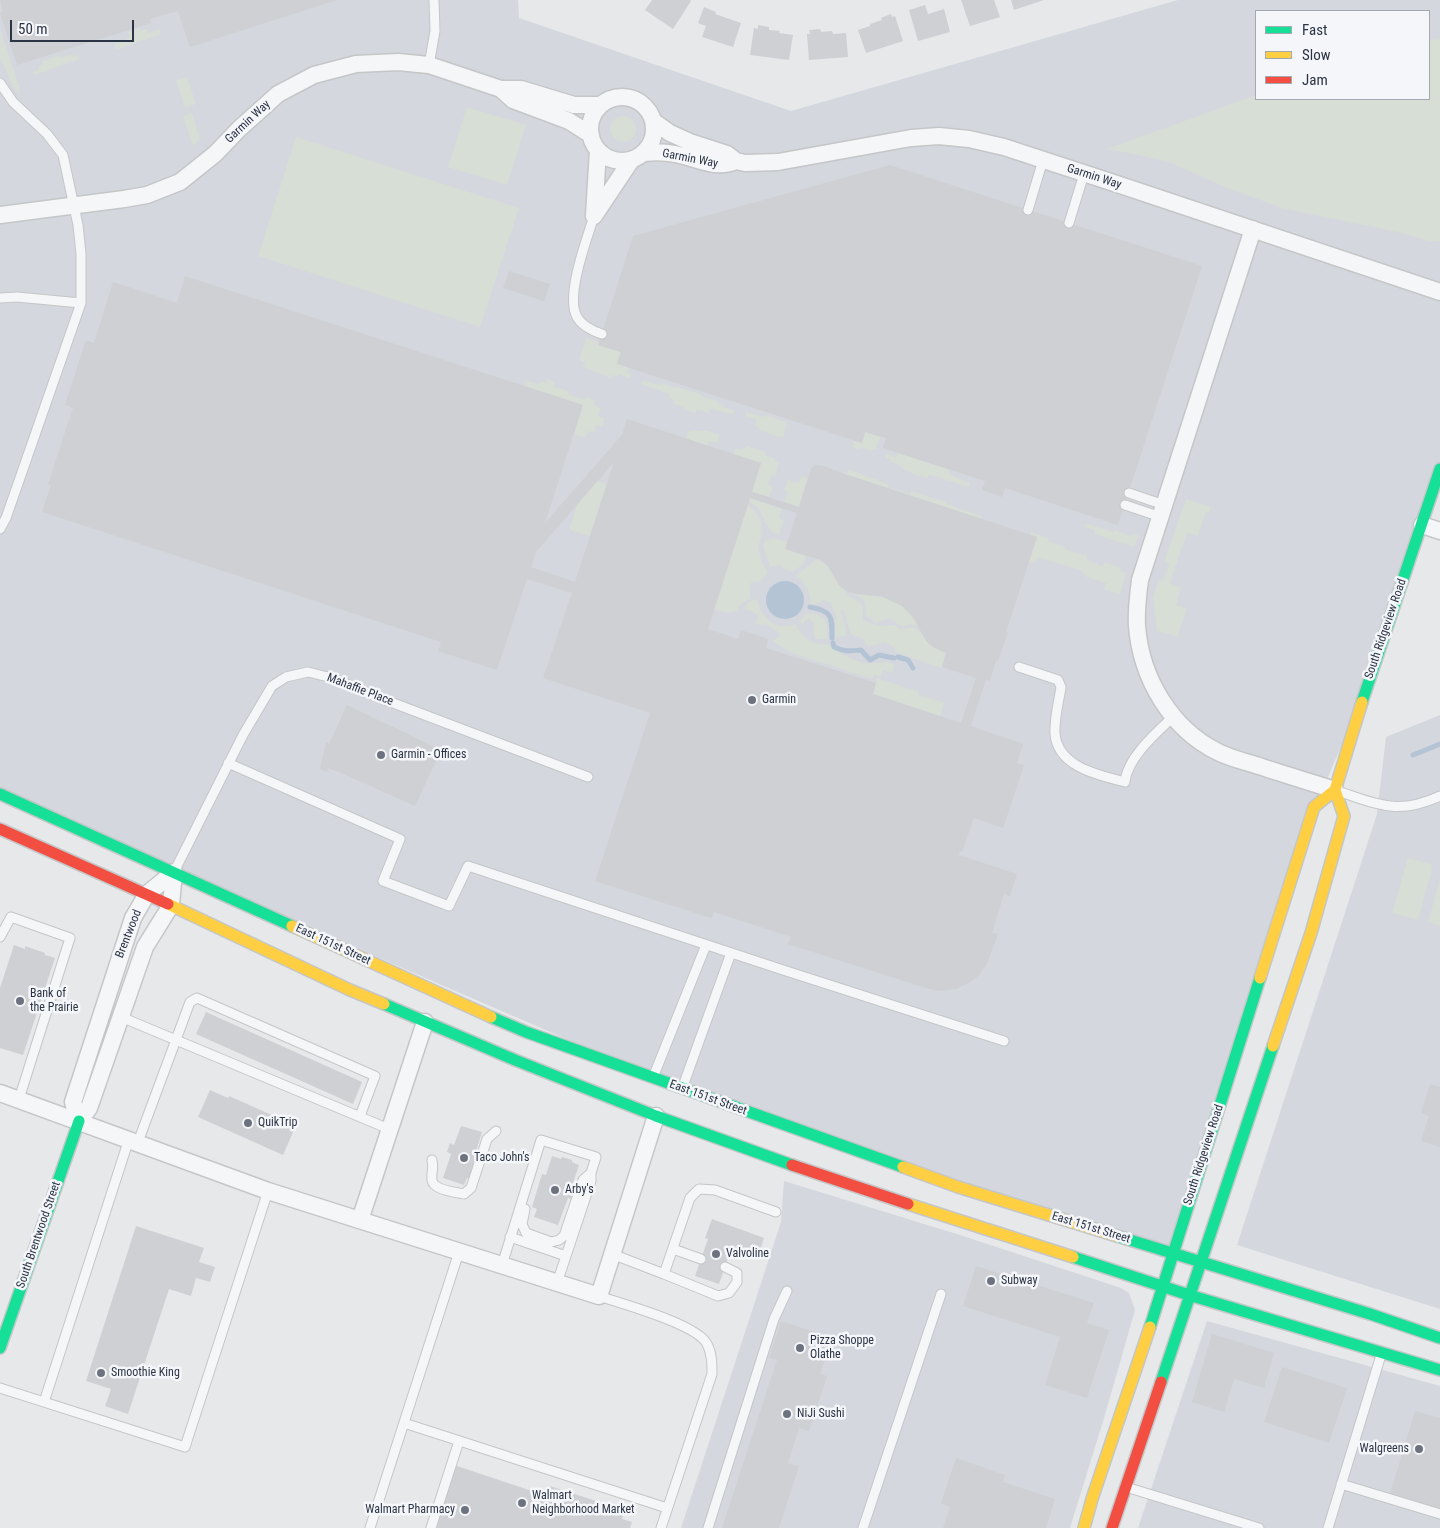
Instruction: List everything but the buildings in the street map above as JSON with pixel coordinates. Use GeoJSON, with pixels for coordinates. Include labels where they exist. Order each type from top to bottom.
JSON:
{"type":"FeatureCollection","features":[{"type":"Feature","properties":{"kind":"main road","name":"South Ridgeview Road"},"geometry":{"type":"LineString","coordinates":[[1084,1528],[1163,1286],[1314,807],[1335,790],[1364,692],[1440,469]]}},
{"type":"Feature","properties":{"kind":"main road"},"geometry":{"type":"LineString","coordinates":[[1112,1528],[1310,933],[1344,816],[1335,790]]}},
{"type":"Feature","properties":{"kind":"main road","name":"East 151st Street"},"geometry":{"type":"LineString","coordinates":[[0,794],[517,1028],[958,1187],[1370,1314],[1440,1338]]}},
{"type":"Feature","properties":{"kind":"main road"},"geometry":{"type":"LineString","coordinates":[[0,828],[147,894],[350,990],[515,1060],[656,1116],[805,1170],[1189,1295],[1440,1370]]}},
{"type":"Feature","properties":{"kind":"main road"},"geometry":{"type":"LineString","coordinates":[[431,1024],[464,1027]]}},
{"type":"Feature","properties":{"kind":"main road"},"geometry":{"type":"LineString","coordinates":[[640,1087],[653,1078]]}},
{"type":"Feature","properties":{"kind":"main road"},"geometry":{"type":"LineString","coordinates":[[656,1116],[686,1114]]}},
{"type":"Feature","properties":{"kind":"main road","name":"South Brentwood Street"},"geometry":{"type":"LineString","coordinates":[[0,1348],[79,1122]]}},
{"type":"Feature","properties":{"kind":"main road"},"geometry":{"type":"LineString","coordinates":[[875,1170],[903,1168]]}},
{"type":"Feature","properties":{"kind":"street","name":"Garmin Way"},"geometry":{"type":"LineString","coordinates":[[0,215],[147,195],[180,182],[215,154],[239,129],[278,94],[314,75],[356,64],[398,62],[429,66],[501,89],[521,89],[574,105],[601,105],[606,101],[619,97],[632,99],[648,110],[653,122],[654,135],[652,142],[638,156]]}},
{"type":"Feature","properties":{"kind":"street","name":"Garmin Way"},"geometry":{"type":"LineString","coordinates":[[501,89],[513,100],[569,121],[591,135]]}},
{"type":"Feature","properties":{"kind":"street"},"geometry":{"type":"LineString","coordinates":[[594,216],[598,150],[591,135],[592,118],[601,105]]}},
{"type":"Feature","properties":{"kind":"street","name":"Garmin Way"},"geometry":{"type":"LineString","coordinates":[[653,122],[670,133],[690,142],[727,154],[736,162]]}},
{"type":"Feature","properties":{"kind":"street","name":"Garmin Way"},"geometry":{"type":"LineString","coordinates":[[598,150],[612,159],[625,161],[638,156],[675,154],[726,166],[736,162],[778,162],[911,138],[939,136],[969,139],[1004,147],[1440,292]]}},
{"type":"Feature","properties":{"kind":"street"},"geometry":{"type":"LineString","coordinates":[[594,216],[638,156]]}},
{"type":"Feature","properties":{"kind":"street"},"geometry":{"type":"LineString","coordinates":[[1253,229],[1140,580],[1137,626],[1145,668],[1156,692],[1173,717],[1200,742],[1219,752],[1335,790]]}},
{"type":"Feature","properties":{"kind":"street"},"geometry":{"type":"LineString","coordinates":[[1422,525],[1440,531]]}},
{"type":"Feature","properties":{"kind":"street","name":"Brentwood"},"geometry":{"type":"LineString","coordinates":[[79,1122],[73,1102],[133,918],[147,894],[174,872]]}},
{"type":"Feature","properties":{"kind":"street","name":"Brentwood"},"geometry":{"type":"LineString","coordinates":[[79,1122],[89,1108],[145,948],[170,906],[174,872]]}},
{"type":"Feature","properties":{"kind":"street"},"geometry":{"type":"LineString","coordinates":[[360,1220],[389,1129],[431,1024]]}},
{"type":"Feature","properties":{"kind":"street"},"geometry":{"type":"LineString","coordinates":[[0,1092],[268,1191],[599,1296],[656,1116]]}},
{"type":"Feature","properties":{"kind":"lane"},"geometry":{"type":"LineString","coordinates":[[429,66],[435,31],[434,0]]}},
{"type":"Feature","properties":{"kind":"lane"},"geometry":{"type":"LineString","coordinates":[[0,83],[13,102],[47,134],[63,154],[78,225],[81,254],[81,303],[6,518],[0,529]]}},
{"type":"Feature","properties":{"kind":"lane"},"geometry":{"type":"LineString","coordinates":[[1028,210],[1043,160]]}},
{"type":"Feature","properties":{"kind":"lane"},"geometry":{"type":"LineString","coordinates":[[1069,223],[1084,174]]}},
{"type":"Feature","properties":{"kind":"lane"},"geometry":{"type":"LineString","coordinates":[[594,216],[578,271],[573,303],[578,319],[585,326],[602,334]]}},
{"type":"Feature","properties":{"kind":"lane"},"geometry":{"type":"LineString","coordinates":[[0,298],[17,297],[81,303]]}},
{"type":"Feature","properties":{"kind":"lane"},"geometry":{"type":"LineString","coordinates":[[1129,493],[1162,511]]}},
{"type":"Feature","properties":{"kind":"lane"},"geometry":{"type":"LineString","coordinates":[[1125,505],[1162,511]]}},
{"type":"Feature","properties":{"kind":"lane"},"geometry":{"type":"LineString","coordinates":[[1019,668],[1058,680],[1061,687],[1055,733],[1057,743],[1070,761],[1082,769],[1096,774],[1125,782],[1131,763],[1155,734],[1173,717]]}},
{"type":"Feature","properties":{"kind":"lane","name":"Mahaffie Place"},"geometry":{"type":"LineString","coordinates":[[174,872],[228,763],[272,686],[286,677],[308,672],[332,678],[588,777]]}},
{"type":"Feature","properties":{"kind":"lane"},"geometry":{"type":"LineString","coordinates":[[228,763],[400,839],[383,881],[449,906],[468,866],[1004,1041]]}},
{"type":"Feature","properties":{"kind":"lane"},"geometry":{"type":"LineString","coordinates":[[1335,790],[1394,808],[1424,804],[1440,796]]}},
{"type":"Feature","properties":{"kind":"lane"},"geometry":{"type":"LineString","coordinates":[[0,937],[11,917],[70,938],[19,1099]]}},
{"type":"Feature","properties":{"kind":"lane"},"geometry":{"type":"LineString","coordinates":[[653,1078],[706,944]]}},
{"type":"Feature","properties":{"kind":"lane"},"geometry":{"type":"LineString","coordinates":[[682,1089],[731,953]]}},
{"type":"Feature","properties":{"kind":"lane"},"geometry":{"type":"LineString","coordinates":[[44,1402],[134,1140],[190,1002],[197,998],[375,1076],[360,1116]]}},
{"type":"Feature","properties":{"kind":"lane"},"geometry":{"type":"LineString","coordinates":[[121,1016],[389,1129]]}},
{"type":"Feature","properties":{"kind":"lane"},"geometry":{"type":"LineString","coordinates":[[432,1160],[434,1169],[431,1177],[435,1186],[464,1194],[472,1188],[487,1139],[496,1131]]}},
{"type":"Feature","properties":{"kind":"lane"},"geometry":{"type":"LineString","coordinates":[[502,1265],[541,1140],[596,1157],[591,1172],[591,1181],[557,1283]]}},
{"type":"Feature","properties":{"kind":"lane"},"geometry":{"type":"LineString","coordinates":[[531,1173],[533,1183],[522,1219],[523,1229],[529,1235],[551,1242],[559,1240],[564,1236],[583,1180],[591,1172]]}},
{"type":"Feature","properties":{"kind":"lane"},"geometry":{"type":"LineString","coordinates":[[664,1274],[690,1198],[699,1189],[715,1190],[776,1212]]}},
{"type":"Feature","properties":{"kind":"lane"},"geometry":{"type":"LineString","coordinates":[[0,1388],[185,1447],[268,1191]]}},
{"type":"Feature","properties":{"kind":"lane"},"geometry":{"type":"LineString","coordinates":[[510,1237],[566,1256]]}},
{"type":"Feature","properties":{"kind":"lane"},"geometry":{"type":"LineString","coordinates":[[673,1249],[701,1259]]}},
{"type":"Feature","properties":{"kind":"lane"},"geometry":{"type":"LineString","coordinates":[[370,1528],[459,1252]]}},
{"type":"Feature","properties":{"kind":"lane"},"geometry":{"type":"LineString","coordinates":[[612,1254],[718,1296],[729,1293],[737,1282],[737,1273],[725,1267]]}},
{"type":"Feature","properties":{"kind":"lane"},"geometry":{"type":"LineString","coordinates":[[708,1528],[774,1320],[787,1291]]}},
{"type":"Feature","properties":{"kind":"lane"},"geometry":{"type":"LineString","coordinates":[[864,1528],[941,1294]]}},
{"type":"Feature","properties":{"kind":"lane"},"geometry":{"type":"LineString","coordinates":[[599,1296],[681,1325],[699,1334],[707,1343],[711,1353],[712,1374],[661,1528]]}},
{"type":"Feature","properties":{"kind":"lane"},"geometry":{"type":"LineString","coordinates":[[1328,1528],[1382,1352]]}},
{"type":"Feature","properties":{"kind":"lane"},"geometry":{"type":"LineString","coordinates":[[404,1423],[667,1508]]}},
{"type":"Feature","properties":{"kind":"lane"},"geometry":{"type":"LineString","coordinates":[[431,1528],[459,1441]]}},
{"type":"Feature","properties":{"kind":"lane"},"geometry":{"type":"LineString","coordinates":[[1341,1484],[1440,1514]]}},
{"type":"Feature","properties":{"kind":"lane"},"geometry":{"type":"LineString","coordinates":[[1126,1486],[1260,1528]]}},
{"type":"Feature","properties":{"kind":"shaded area"},"geometry":{"type":"Polygon","coordinates":[[[0,0],[518,0],[519,18],[791,111],[1178,0],[1440,0],[1440,469],[1365,692],[1313,811],[1173,1253],[682,1089],[0,794],[0,0]]]}},
{"type":"Feature","properties":{"kind":"shaded area"},"geometry":{"type":"Polygon","coordinates":[[[0,28],[19,86],[20,97],[13,87],[0,57],[0,28]]]}},
{"type":"Feature","properties":{"kind":"shaded area"},"geometry":{"type":"Polygon","coordinates":[[[140,28],[141,31],[146,29],[148,33],[159,29],[161,34],[116,50],[114,44],[130,38],[128,32],[140,28]]]}},
{"type":"Feature","properties":{"kind":"shaded area"},"geometry":{"type":"Polygon","coordinates":[[[1440,39],[1440,241],[1429,241],[1398,232],[1285,209],[1227,188],[1171,163],[1107,149],[1255,95],[1255,100],[1430,100],[1430,40],[1440,39]]]}},
{"type":"Feature","properties":{"kind":"shaded area"},"geometry":{"type":"Polygon","coordinates":[[[72,54],[73,56],[78,55],[80,59],[34,75],[33,72],[39,70],[38,67],[43,65],[42,61],[60,55],[61,58],[72,54]]]}},
{"type":"Feature","properties":{"kind":"shaded area"},"geometry":{"type":"Polygon","coordinates":[[[187,77],[196,104],[185,108],[176,81],[187,77]]]}},
{"type":"Feature","properties":{"kind":"shaded area"},"geometry":{"type":"Polygon","coordinates":[[[467,107],[526,125],[507,185],[448,167],[467,107]]]}},
{"type":"Feature","properties":{"kind":"shaded area"},"geometry":{"type":"Polygon","coordinates":[[[192,113],[200,139],[193,146],[183,116],[192,113]]]}},
{"type":"Feature","properties":{"kind":"shaded area"},"geometry":{"type":"Polygon","coordinates":[[[623,116],[632,120],[636,129],[632,138],[623,142],[614,138],[610,129],[614,120],[623,116]]]}},
{"type":"Feature","properties":{"kind":"shaded area"},"geometry":{"type":"Polygon","coordinates":[[[296,137],[519,208],[480,327],[258,256],[296,137]]]}},
{"type":"Feature","properties":{"kind":"shaded area"},"geometry":{"type":"Polygon","coordinates":[[[586,338],[599,342],[599,345],[621,352],[629,368],[627,372],[632,374],[630,378],[619,374],[618,377],[612,375],[611,378],[583,367],[585,362],[579,360],[586,338]]]}},
{"type":"Feature","properties":{"kind":"shaded area"},"geometry":{"type":"Polygon","coordinates":[[[547,379],[555,382],[554,387],[569,391],[568,394],[585,400],[586,397],[595,400],[594,405],[601,408],[598,416],[605,418],[602,426],[596,425],[594,433],[588,431],[586,438],[574,434],[583,405],[524,386],[525,380],[539,384],[540,381],[546,383],[547,379]]]}},
{"type":"Feature","properties":{"kind":"shaded area"},"geometry":{"type":"Polygon","coordinates":[[[643,380],[701,394],[701,396],[718,401],[718,403],[724,405],[723,407],[734,410],[733,414],[710,409],[708,413],[697,409],[695,413],[684,409],[673,403],[674,400],[669,398],[669,394],[641,384],[643,380]]]}},
{"type":"Feature","properties":{"kind":"shaded area"},"geometry":{"type":"Polygon","coordinates":[[[746,412],[764,417],[765,415],[787,422],[783,438],[759,430],[760,428],[755,426],[756,419],[745,416],[746,412]]]}},
{"type":"Feature","properties":{"kind":"shaded area"},"geometry":{"type":"Polygon","coordinates":[[[691,430],[708,431],[720,435],[718,443],[709,441],[707,446],[685,439],[691,430]]]}},
{"type":"Feature","properties":{"kind":"shaded area"},"geometry":{"type":"Polygon","coordinates":[[[865,432],[881,437],[876,445],[877,448],[871,451],[861,447],[860,450],[852,447],[854,441],[862,443],[865,432]]]}},
{"type":"Feature","properties":{"kind":"shaded area"},"geometry":{"type":"Polygon","coordinates":[[[747,446],[766,452],[765,455],[779,463],[775,476],[772,475],[768,485],[773,487],[769,497],[752,492],[733,454],[735,448],[741,450],[742,448],[746,449],[747,446]]]}},
{"type":"Feature","properties":{"kind":"shaded area"},"geometry":{"type":"Polygon","coordinates":[[[898,453],[950,470],[949,474],[970,483],[968,487],[934,476],[928,475],[928,478],[912,474],[885,458],[886,454],[896,457],[898,453]]]}},
{"type":"Feature","properties":{"kind":"shaded area"},"geometry":{"type":"Polygon","coordinates":[[[848,469],[888,484],[888,487],[910,494],[911,491],[946,502],[946,504],[982,516],[981,519],[842,473],[847,473],[848,469]]]}},
{"type":"Feature","properties":{"kind":"shaded area"},"geometry":{"type":"Polygon","coordinates":[[[801,476],[808,478],[799,507],[784,502],[787,492],[784,490],[788,480],[799,483],[801,476]]]}},
{"type":"Feature","properties":{"kind":"shaded area"},"geometry":{"type":"Polygon","coordinates":[[[597,481],[607,484],[590,536],[569,530],[577,504],[597,481]]]}},
{"type":"Feature","properties":{"kind":"shaded area"},"geometry":{"type":"Polygon","coordinates":[[[750,498],[782,509],[779,518],[784,520],[779,535],[770,531],[759,509],[749,502],[750,498]]]}},
{"type":"Feature","properties":{"kind":"shaded area"},"geometry":{"type":"Polygon","coordinates":[[[1186,499],[1211,507],[1209,513],[1206,512],[1198,536],[1187,533],[1170,583],[1181,588],[1176,605],[1187,609],[1179,637],[1157,631],[1153,597],[1159,580],[1163,580],[1169,564],[1164,562],[1186,499]]]}},
{"type":"Feature","properties":{"kind":"shaded area"},"geometry":{"type":"Polygon","coordinates":[[[748,505],[754,510],[762,523],[759,550],[762,562],[768,573],[758,583],[753,581],[750,584],[750,598],[740,605],[737,611],[725,613],[714,609],[748,505]]]}},
{"type":"Feature","properties":{"kind":"shaded area"},"geometry":{"type":"Polygon","coordinates":[[[1085,523],[1132,536],[1133,534],[1139,535],[1134,547],[1095,534],[1095,530],[1084,527],[1085,523]]]}},
{"type":"Feature","properties":{"kind":"shaded area"},"geometry":{"type":"Polygon","coordinates":[[[1030,532],[1049,538],[1048,541],[1065,547],[1065,549],[1087,556],[1087,560],[1103,566],[1104,562],[1121,568],[1120,571],[1126,573],[1120,595],[1104,589],[1106,583],[1086,577],[1082,571],[1038,557],[1035,563],[1029,562],[1037,537],[1031,535],[1030,532]]]}},
{"type":"Feature","properties":{"kind":"shaded area"},"geometry":{"type":"Polygon","coordinates":[[[773,538],[787,542],[785,549],[806,556],[804,563],[793,572],[783,569],[780,565],[770,567],[763,546],[765,541],[773,538]]]}},
{"type":"Feature","properties":{"kind":"shaded area"},"geometry":{"type":"Polygon","coordinates":[[[817,559],[828,566],[847,595],[861,603],[863,620],[878,626],[895,625],[900,629],[912,627],[921,632],[929,644],[946,653],[941,668],[898,653],[892,646],[884,642],[869,647],[862,638],[851,635],[844,611],[841,609],[847,635],[836,638],[836,617],[831,603],[823,600],[810,605],[810,596],[807,588],[795,576],[817,559]]]}},
{"type":"Feature","properties":{"kind":"shaded area"},"geometry":{"type":"Polygon","coordinates":[[[852,593],[899,603],[913,617],[919,627],[910,624],[902,627],[889,618],[876,623],[866,616],[865,601],[852,593]]]}},
{"type":"Feature","properties":{"kind":"shaded area"},"geometry":{"type":"Polygon","coordinates":[[[757,599],[762,612],[770,622],[782,626],[796,624],[801,633],[809,640],[818,644],[828,644],[840,653],[858,661],[894,664],[892,673],[883,670],[880,677],[874,675],[872,679],[792,653],[772,641],[780,636],[778,632],[765,624],[755,623],[758,619],[757,615],[743,609],[748,602],[757,599]]]}},
{"type":"Feature","properties":{"kind":"shaded area"},"geometry":{"type":"Polygon","coordinates":[[[807,613],[816,614],[824,618],[828,639],[815,639],[813,633],[814,624],[810,619],[804,621],[802,626],[800,621],[807,613]]]}},
{"type":"Feature","properties":{"kind":"shaded area"},"geometry":{"type":"Polygon","coordinates":[[[877,678],[919,692],[919,695],[944,703],[940,716],[873,694],[877,678]]]}},
{"type":"Feature","properties":{"kind":"shaded area"},"geometry":{"type":"Polygon","coordinates":[[[1440,715],[1440,1309],[1237,1245],[1377,814],[1386,737],[1440,715]]]}},
{"type":"Feature","properties":{"kind":"shaded area"},"geometry":{"type":"Polygon","coordinates":[[[1408,858],[1433,865],[1418,920],[1392,913],[1408,858]]]}},
{"type":"Feature","properties":{"kind":"shaded area"},"geometry":{"type":"Polygon","coordinates":[[[1440,879],[1440,926],[1428,922],[1440,879]]]}},
{"type":"Feature","properties":{"kind":"shaded area"},"geometry":{"type":"Polygon","coordinates":[[[784,1181],[960,1235],[1121,1288],[1129,1293],[1135,1310],[1070,1528],[681,1528],[781,1222],[784,1181]]]}},
{"type":"Feature","properties":{"kind":"shaded area"},"geometry":{"type":"Polygon","coordinates":[[[1207,1321],[1440,1386],[1440,1528],[1138,1528],[1207,1321]]]}},
{"type":"Feature","properties":{"kind":"water"},"geometry":{"type":"Polygon","coordinates":[[[785,581],[799,586],[804,600],[799,614],[785,619],[771,614],[766,600],[771,586],[785,581]]]}},
{"type":"Feature","properties":{"kind":"waterway"},"geometry":{"type":"LineString","coordinates":[[810,607],[823,611],[830,616],[832,638]]}},
{"type":"Feature","properties":{"kind":"waterway"},"geometry":{"type":"LineString","coordinates":[[833,643],[834,647],[841,650],[861,650],[870,660],[879,655],[894,658]]}},
{"type":"Feature","properties":{"kind":"waterway"},"geometry":{"type":"LineString","coordinates":[[898,657],[908,660],[913,668]]}},
{"type":"Feature","properties":{"kind":"waterway"},"geometry":{"type":"LineString","coordinates":[[1413,755],[1440,744]]}},
{"type":"Feature","properties":{"kind":"traffic: fast"},"geometry":{"type":"LineString","coordinates":[[1362,702],[1440,469]]}},
{"type":"Feature","properties":{"kind":"traffic: fast"},"geometry":{"type":"LineString","coordinates":[[0,794],[292,926]]}},
{"type":"Feature","properties":{"kind":"traffic: fast"},"geometry":{"type":"LineString","coordinates":[[1150,1327],[1260,978]]}},
{"type":"Feature","properties":{"kind":"traffic: fast"},"geometry":{"type":"LineString","coordinates":[[384,1004],[515,1060],[656,1116],[792,1165]]}},
{"type":"Feature","properties":{"kind":"traffic: fast"},"geometry":{"type":"LineString","coordinates":[[491,1017],[526,1032],[903,1167]]}},
{"type":"Feature","properties":{"kind":"traffic: fast"},"geometry":{"type":"LineString","coordinates":[[1161,1382],[1273,1046]]}},
{"type":"Feature","properties":{"kind":"traffic: fast"},"geometry":{"type":"LineString","coordinates":[[0,1348],[79,1121]]}},
{"type":"Feature","properties":{"kind":"traffic: fast"},"geometry":{"type":"LineString","coordinates":[[1117,1236],[1370,1314],[1440,1338]]}},
{"type":"Feature","properties":{"kind":"traffic: fast"},"geometry":{"type":"LineString","coordinates":[[1073,1257],[1189,1295],[1440,1370]]}},
{"type":"Feature","properties":{"kind":"traffic: slow"},"geometry":{"type":"LineString","coordinates":[[1260,978],[1314,807],[1335,790],[1362,702]]}},
{"type":"Feature","properties":{"kind":"traffic: slow"},"geometry":{"type":"LineString","coordinates":[[1273,1046],[1311,933],[1344,816],[1335,790]]}},
{"type":"Feature","properties":{"kind":"traffic: slow"},"geometry":{"type":"LineString","coordinates":[[168,904],[350,990],[384,1004]]}},
{"type":"Feature","properties":{"kind":"traffic: slow"},"geometry":{"type":"LineString","coordinates":[[292,926],[491,1017]]}},
{"type":"Feature","properties":{"kind":"traffic: slow"},"geometry":{"type":"LineString","coordinates":[[903,1167],[958,1187],[1117,1236]]}},
{"type":"Feature","properties":{"kind":"traffic: slow"},"geometry":{"type":"LineString","coordinates":[[908,1204],[1073,1257]]}},
{"type":"Feature","properties":{"kind":"traffic: slow"},"geometry":{"type":"LineString","coordinates":[[1084,1528],[1150,1327]]}},
{"type":"Feature","properties":{"kind":"traffic: jam"},"geometry":{"type":"LineString","coordinates":[[0,829],[168,904]]}},
{"type":"Feature","properties":{"kind":"traffic: jam"},"geometry":{"type":"LineString","coordinates":[[792,1165],[908,1204]]}},
{"type":"Feature","properties":{"kind":"traffic: jam"},"geometry":{"type":"LineString","coordinates":[[1112,1528],[1161,1382]]}},
{"type":"Feature","properties":{"kind":"place","name":"Garmin"},"geometry":{"type":"Point","coordinates":[752,700]}},
{"type":"Feature","properties":{"kind":"place","name":"Garmin - Offices"},"geometry":{"type":"Point","coordinates":[381,755]}},
{"type":"Feature","properties":{"kind":"place","name":"Bank of the Prairie"},"geometry":{"type":"Point","coordinates":[20,1001]}},
{"type":"Feature","properties":{"kind":"place","name":"QuikTrip"},"geometry":{"type":"Point","coordinates":[248,1123]}},
{"type":"Feature","properties":{"kind":"place","name":"Taco John's"},"geometry":{"type":"Point","coordinates":[464,1158]}},
{"type":"Feature","properties":{"kind":"place","name":"Arby's"},"geometry":{"type":"Point","coordinates":[555,1190]}},
{"type":"Feature","properties":{"kind":"place","name":"Valvoline"},"geometry":{"type":"Point","coordinates":[716,1254]}},
{"type":"Feature","properties":{"kind":"place","name":"Subway"},"geometry":{"type":"Point","coordinates":[991,1281]}},
{"type":"Feature","properties":{"kind":"place","name":"Pizza Shoppe Olathe"},"geometry":{"type":"Point","coordinates":[800,1348]}},
{"type":"Feature","properties":{"kind":"place","name":"Smoothie King"},"geometry":{"type":"Point","coordinates":[101,1373]}},
{"type":"Feature","properties":{"kind":"place","name":"NiJi Sushi"},"geometry":{"type":"Point","coordinates":[787,1414]}},
{"type":"Feature","properties":{"kind":"place","name":"Walgreens"},"geometry":{"type":"Point","coordinates":[1419,1449]}},
{"type":"Feature","properties":{"kind":"place","name":"Walmart Neighborhood Market"},"geometry":{"type":"Point","coordinates":[522,1503]}},
{"type":"Feature","properties":{"kind":"place","name":"Walmart Pharmacy"},"geometry":{"type":"Point","coordinates":[465,1510]}}]}
